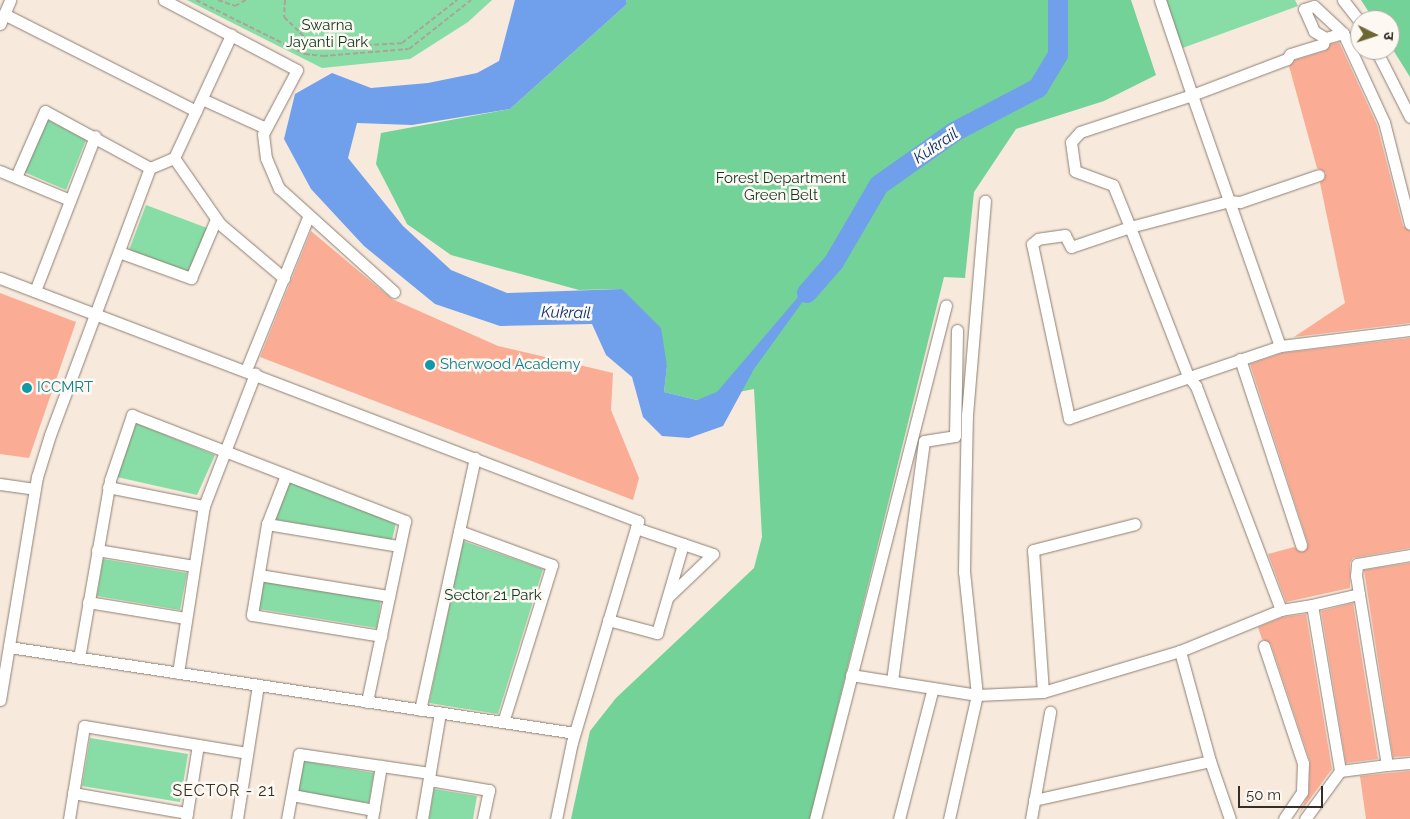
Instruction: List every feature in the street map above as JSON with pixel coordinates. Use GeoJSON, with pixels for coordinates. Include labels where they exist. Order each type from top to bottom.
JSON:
{"type":"FeatureCollection","features":[{"type":"Feature","properties":{"kind":"street"},"geometry":{"type":"LineString","coordinates":[[10,0],[2,19],[196,111]]}},
{"type":"Feature","properties":{"kind":"street"},"geometry":{"type":"LineString","coordinates":[[164,0],[297,70],[263,134],[266,158],[279,188],[394,292]]}},
{"type":"Feature","properties":{"kind":"street"},"geometry":{"type":"LineString","coordinates":[[1160,0],[1280,346]]}},
{"type":"Feature","properties":{"kind":"street"},"geometry":{"type":"LineString","coordinates":[[1343,0],[1351,10]]}},
{"type":"Feature","properties":{"kind":"street"},"geometry":{"type":"LineString","coordinates":[[1343,33],[1325,38],[1314,31],[1304,10],[1314,6],[1343,33],[1384,122],[1410,224]]}},
{"type":"Feature","properties":{"kind":"street"},"geometry":{"type":"LineString","coordinates":[[0,700],[1,684],[9,647],[35,489],[50,435],[150,168],[174,158],[231,35]]}},
{"type":"Feature","properties":{"kind":"street"},"geometry":{"type":"LineString","coordinates":[[1281,610],[1196,386],[1188,376],[1114,185],[1075,171],[1071,142],[1080,132],[1192,95],[1287,59],[1290,54],[1323,44],[1325,38]]}},
{"type":"Feature","properties":{"kind":"street"},"geometry":{"type":"LineString","coordinates":[[1381,60],[1410,117]]}},
{"type":"Feature","properties":{"kind":"street"},"geometry":{"type":"LineString","coordinates":[[202,99],[266,128]]}},
{"type":"Feature","properties":{"kind":"street"},"geometry":{"type":"LineString","coordinates":[[16,177],[44,111],[95,136],[150,168]]}},
{"type":"Feature","properties":{"kind":"street"},"geometry":{"type":"LineString","coordinates":[[35,291],[95,136]]}},
{"type":"Feature","properties":{"kind":"street"},"geometry":{"type":"LineString","coordinates":[[174,158],[216,219],[284,278]]}},
{"type":"Feature","properties":{"kind":"street"},"geometry":{"type":"LineString","coordinates":[[0,171],[70,200]]}},
{"type":"Feature","properties":{"kind":"street"},"geometry":{"type":"LineString","coordinates":[[1319,175],[1240,202],[1229,201],[1130,227],[1070,246],[1065,235],[1038,239],[1032,244],[1070,418],[1280,346],[1410,330]]}},
{"type":"Feature","properties":{"kind":"street"},"geometry":{"type":"LineString","coordinates":[[949,819],[976,696],[964,572],[965,508],[967,415],[984,202]]}},
{"type":"Feature","properties":{"kind":"street"},"geometry":{"type":"LineString","coordinates":[[178,673],[204,506],[225,451],[250,372],[309,215]]}},
{"type":"Feature","properties":{"kind":"street"},"geometry":{"type":"LineString","coordinates":[[118,252],[191,278],[216,219]]}},
{"type":"Feature","properties":{"kind":"street"},"geometry":{"type":"LineString","coordinates":[[0,278],[638,521],[575,733],[556,819]]}},
{"type":"Feature","properties":{"kind":"street"},"geometry":{"type":"LineString","coordinates":[[815,819],[946,305]]}},
{"type":"Feature","properties":{"kind":"street"},"geometry":{"type":"LineString","coordinates":[[892,682],[924,441],[954,436],[957,330]]}},
{"type":"Feature","properties":{"kind":"street"},"geometry":{"type":"LineString","coordinates":[[1240,359],[1301,545]]}},
{"type":"Feature","properties":{"kind":"street"},"geometry":{"type":"LineString","coordinates":[[79,658],[108,486],[132,415],[404,521],[367,702]]}},
{"type":"Feature","properties":{"kind":"street"},"geometry":{"type":"LineString","coordinates":[[420,710],[474,458]]}},
{"type":"Feature","properties":{"kind":"street"},"geometry":{"type":"LineString","coordinates":[[286,475],[267,524],[252,615],[381,636]]}},
{"type":"Feature","properties":{"kind":"street"},"geometry":{"type":"LineString","coordinates":[[0,484],[35,489]]}},
{"type":"Feature","properties":{"kind":"street"},"geometry":{"type":"LineString","coordinates":[[108,486],[204,506]]}},
{"type":"Feature","properties":{"kind":"street"},"geometry":{"type":"LineString","coordinates":[[267,524],[399,546]]}},
{"type":"Feature","properties":{"kind":"street"},"geometry":{"type":"LineString","coordinates":[[1043,692],[1033,550],[1135,524]]}},
{"type":"Feature","properties":{"kind":"street"},"geometry":{"type":"LineString","coordinates":[[636,528],[712,554],[668,597]]}},
{"type":"Feature","properties":{"kind":"street"},"geometry":{"type":"LineString","coordinates":[[459,532],[552,565],[503,722]]}},
{"type":"Feature","properties":{"kind":"street"},"geometry":{"type":"LineString","coordinates":[[608,620],[657,633],[683,544]]}},
{"type":"Feature","properties":{"kind":"street"},"geometry":{"type":"LineString","coordinates":[[97,550],[194,566]]}},
{"type":"Feature","properties":{"kind":"street"},"geometry":{"type":"LineString","coordinates":[[1387,765],[1356,576],[1357,564],[1410,556]]}},
{"type":"Feature","properties":{"kind":"street"},"geometry":{"type":"LineString","coordinates":[[259,575],[389,596]]}},
{"type":"Feature","properties":{"kind":"street"},"geometry":{"type":"LineString","coordinates":[[851,674],[976,696],[1043,692],[1180,651],[1281,610],[1359,594]]}},
{"type":"Feature","properties":{"kind":"street"},"geometry":{"type":"LineString","coordinates":[[88,602],[186,618]]}},
{"type":"Feature","properties":{"kind":"street"},"geometry":{"type":"LineString","coordinates":[[1305,819],[1340,771],[1312,604]]}},
{"type":"Feature","properties":{"kind":"street"},"geometry":{"type":"LineString","coordinates":[[1264,646],[1303,763],[1302,792],[1284,819]]}},
{"type":"Feature","properties":{"kind":"street"},"geometry":{"type":"LineString","coordinates":[[9,647],[575,733]]}},
{"type":"Feature","properties":{"kind":"street"},"geometry":{"type":"LineString","coordinates":[[1180,651],[1210,761],[1230,819]]}},
{"type":"Feature","properties":{"kind":"street"},"geometry":{"type":"LineString","coordinates":[[237,819],[258,685]]}},
{"type":"Feature","properties":{"kind":"street"},"geometry":{"type":"LineString","coordinates":[[900,819],[933,688]]}},
{"type":"Feature","properties":{"kind":"street"},"geometry":{"type":"LineString","coordinates":[[1031,819],[1050,712]]}},
{"type":"Feature","properties":{"kind":"street"},"geometry":{"type":"LineString","coordinates":[[422,819],[440,713]]}},
{"type":"Feature","properties":{"kind":"street"},"geometry":{"type":"LineString","coordinates":[[69,819],[84,726],[248,753]]}},
{"type":"Feature","properties":{"kind":"street"},"geometry":{"type":"LineString","coordinates":[[73,793],[187,816],[198,745]]}},
{"type":"Feature","properties":{"kind":"street"},"geometry":{"type":"LineString","coordinates":[[287,819],[299,754],[381,766],[489,790],[482,819]]}},
{"type":"Feature","properties":{"kind":"street"},"geometry":{"type":"LineString","coordinates":[[1034,800],[1210,761]]}},
{"type":"Feature","properties":{"kind":"street"},"geometry":{"type":"LineString","coordinates":[[1340,771],[1410,763]]}},
{"type":"Feature","properties":{"kind":"street"},"geometry":{"type":"LineString","coordinates":[[292,795],[373,814],[381,766]]}},
{"type":"Feature","properties":{"kind":"path"},"geometry":{"type":"LineString","coordinates":[[196,0],[305,54],[323,56],[409,49],[471,0]]}},
{"type":"Feature","properties":{"kind":"path"},"geometry":{"type":"LineString","coordinates":[[218,0],[235,6],[246,0]]}},
{"type":"Feature","properties":{"kind":"path"},"geometry":{"type":"LineString","coordinates":[[285,0],[284,17],[308,40],[329,44],[368,45],[402,42],[457,0]]}},
{"type":"Feature","properties":{"kind":"green space","name":"Swarna Jayanti Park"},"geometry":{"type":"Polygon","coordinates":[[[187,0],[492,0],[468,22],[410,59],[322,68],[187,0]]]}},
{"type":"Feature","properties":{"kind":"green space","name":"Forest Department Green Belt"},"geometry":{"type":"Polygon","coordinates":[[[626,0],[1131,0],[1156,75],[1104,101],[1016,129],[974,192],[965,278],[944,277],[810,819],[571,819],[590,731],[616,698],[754,568],[762,537],[754,389],[697,400],[664,392],[667,365],[622,289],[579,290],[451,255],[407,224],[376,164],[381,133],[510,109],[627,4],[626,0]]]}},
{"type":"Feature","properties":{"kind":"green space"},"geometry":{"type":"Polygon","coordinates":[[[1160,0],[1295,0],[1298,6],[1177,50],[1160,0]]]}},
{"type":"Feature","properties":{"kind":"green space"},"geometry":{"type":"Polygon","coordinates":[[[1361,0],[1410,0],[1410,77],[1399,60],[1400,10],[1368,10],[1361,0]]]}},
{"type":"Feature","properties":{"kind":"green space"},"geometry":{"type":"Polygon","coordinates":[[[46,119],[86,140],[66,190],[24,172],[46,119]]]}},
{"type":"Feature","properties":{"kind":"green space"},"geometry":{"type":"Polygon","coordinates":[[[146,205],[207,228],[189,273],[129,250],[146,205]]]}},
{"type":"Feature","properties":{"kind":"green space"},"geometry":{"type":"Polygon","coordinates":[[[136,423],[215,455],[197,495],[117,477],[136,423]]]}},
{"type":"Feature","properties":{"kind":"green space"},"geometry":{"type":"Polygon","coordinates":[[[289,482],[396,523],[392,540],[273,519],[289,482]]]}},
{"type":"Feature","properties":{"kind":"green space","name":"Sector 21 Park"},"geometry":{"type":"Polygon","coordinates":[[[463,541],[543,569],[498,714],[429,703],[463,541]]]}},
{"type":"Feature","properties":{"kind":"green space"},"geometry":{"type":"Polygon","coordinates":[[[103,559],[187,573],[180,610],[97,596],[103,559]]]}},
{"type":"Feature","properties":{"kind":"green space"},"geometry":{"type":"Polygon","coordinates":[[[264,581],[381,600],[377,628],[259,609],[264,581]]]}},
{"type":"Feature","properties":{"kind":"green space"},"geometry":{"type":"Polygon","coordinates":[[[90,738],[188,754],[180,802],[82,786],[90,738]]]}},
{"type":"Feature","properties":{"kind":"green space"},"geometry":{"type":"Polygon","coordinates":[[[303,761],[374,773],[369,803],[298,792],[303,761]]]}},
{"type":"Feature","properties":{"kind":"green space"},"geometry":{"type":"Polygon","coordinates":[[[434,789],[477,796],[473,819],[429,819],[434,789]]]}},
{"type":"Feature","properties":{"kind":"water"},"geometry":{"type":"Polygon","coordinates":[[[515,0],[626,0],[627,4],[510,109],[412,125],[357,123],[348,158],[403,226],[451,270],[507,293],[622,289],[661,328],[667,366],[664,392],[697,400],[717,392],[811,282],[824,272],[754,369],[723,426],[689,438],[662,436],[643,417],[632,377],[606,355],[592,324],[500,326],[435,304],[364,246],[311,189],[284,139],[295,94],[332,73],[371,88],[428,83],[477,73],[499,61],[515,0]]]}},
{"type":"Feature","properties":{"kind":"building"},"geometry":{"type":"Polygon","coordinates":[[[1339,42],[1377,125],[1403,226],[1410,231],[1410,323],[1294,337],[1345,303],[1320,183],[1326,173],[1317,168],[1289,66],[1295,60],[1325,51],[1331,44],[1339,42]]]}},
{"type":"Feature","properties":{"kind":"building","name":"Sherwood Academy"},"geometry":{"type":"Polygon","coordinates":[[[311,231],[392,299],[498,346],[613,373],[611,410],[639,478],[633,500],[260,357],[311,231]]]}},
{"type":"Feature","properties":{"kind":"building","name":"ICCMRT"},"geometry":{"type":"Polygon","coordinates":[[[0,293],[76,322],[29,458],[0,454],[0,293]]]}},
{"type":"Feature","properties":{"kind":"building"},"geometry":{"type":"Polygon","coordinates":[[[1410,338],[1410,548],[1353,558],[1350,563],[1350,588],[1286,602],[1268,554],[1294,547],[1303,552],[1308,543],[1250,364],[1282,353],[1410,338]]]}},
{"type":"Feature","properties":{"kind":"building"},"geometry":{"type":"Polygon","coordinates":[[[1410,563],[1410,756],[1393,757],[1364,570],[1410,563]]]}},
{"type":"Feature","properties":{"kind":"building"},"geometry":{"type":"Polygon","coordinates":[[[1353,603],[1378,759],[1346,763],[1321,611],[1353,603]]]}},
{"type":"Feature","properties":{"kind":"building"},"geometry":{"type":"Polygon","coordinates":[[[1306,614],[1332,769],[1299,814],[1309,793],[1310,761],[1271,644],[1262,639],[1258,627],[1283,617],[1306,614]]]}},
{"type":"Feature","properties":{"kind":"building"},"geometry":{"type":"Polygon","coordinates":[[[1410,771],[1410,819],[1366,819],[1360,776],[1410,771]]]}},
{"type":"Feature","properties":{"kind":"waterway","name":"Kukrail"},"geometry":{"type":"LineString","coordinates":[[807,293],[834,262],[879,185],[954,132],[1038,88],[1058,55],[1058,0]]}},
{"type":"Feature","properties":{"kind":"place","name":"Sherwood Academy"},"geometry":{"type":"Point","coordinates":[430,365]}},
{"type":"Feature","properties":{"kind":"place","name":"ICCMRT"},"geometry":{"type":"Point","coordinates":[27,388]}},
{"type":"Feature","properties":{"kind":"district","name":"SECTOR - 21"},"geometry":{"type":"Point","coordinates":[224,791]}}]}
